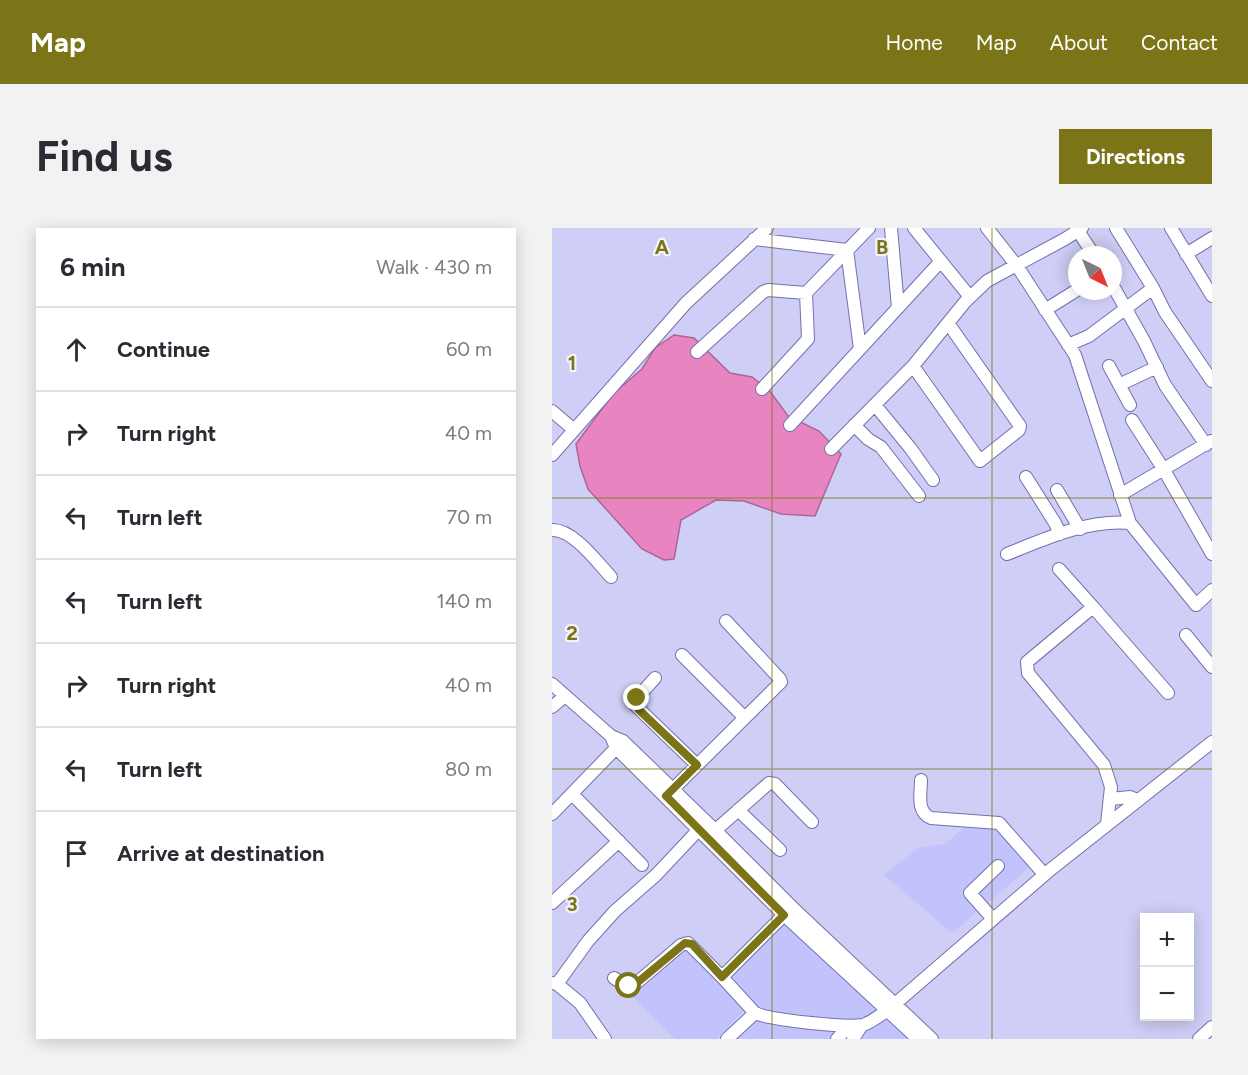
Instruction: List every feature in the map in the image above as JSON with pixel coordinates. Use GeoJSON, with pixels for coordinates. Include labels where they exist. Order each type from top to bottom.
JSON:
{"type":"FeatureCollection","features":[{"type":"Feature","properties":{"kind":"street"},"geometry":{"type":"LineString","coordinates":[[557,448],[686,303],[766,228]]}},
{"type":"Feature","properties":{"kind":"street"},"geometry":{"type":"LineString","coordinates":[[762,389],[808,339],[806,293],[869,228]]}},
{"type":"Feature","properties":{"kind":"street"},"geometry":{"type":"LineString","coordinates":[[891,228],[898,308]]}},
{"type":"Feature","properties":{"kind":"street"},"geometry":{"type":"LineString","coordinates":[[914,228],[970,297]]}},
{"type":"Feature","properties":{"kind":"street"},"geometry":{"type":"LineString","coordinates":[[987,228],[1017,266],[1075,355],[1130,524],[1196,605],[1212,590]]}},
{"type":"Feature","properties":{"kind":"street"},"geometry":{"type":"LineString","coordinates":[[1116,228],[1165,312],[1212,381]]}},
{"type":"Feature","properties":{"kind":"street"},"geometry":{"type":"LineString","coordinates":[[1171,228],[1212,296]]}},
{"type":"Feature","properties":{"kind":"street"},"geometry":{"type":"LineString","coordinates":[[831,448],[913,366],[970,297],[987,281],[1079,229],[1089,246]]}},
{"type":"Feature","properties":{"kind":"street"},"geometry":{"type":"LineString","coordinates":[[1186,254],[1212,238]]}},
{"type":"Feature","properties":{"kind":"street"},"geometry":{"type":"LineString","coordinates":[[754,239],[848,250]]}},
{"type":"Feature","properties":{"kind":"street"},"geometry":{"type":"LineString","coordinates":[[848,250],[860,349]]}},
{"type":"Feature","properties":{"kind":"street"},"geometry":{"type":"LineString","coordinates":[[790,425],[941,261]]}},
{"type":"Feature","properties":{"kind":"street"},"geometry":{"type":"LineString","coordinates":[[1068,345],[1089,336],[1153,288]]}},
{"type":"Feature","properties":{"kind":"street"},"geometry":{"type":"LineString","coordinates":[[697,352],[763,292],[806,293]]}},
{"type":"Feature","properties":{"kind":"street"},"geometry":{"type":"LineString","coordinates":[[1045,310],[1068,296]]}},
{"type":"Feature","properties":{"kind":"street"},"geometry":{"type":"LineString","coordinates":[[1120,495],[1209,443],[1165,385],[1122,300]]}},
{"type":"Feature","properties":{"kind":"street"},"geometry":{"type":"LineString","coordinates":[[913,366],[980,461],[1019,430],[1020,426],[948,323]]}},
{"type":"Feature","properties":{"kind":"street"},"geometry":{"type":"LineString","coordinates":[[1109,366],[1130,405]]}},
{"type":"Feature","properties":{"kind":"street"},"geometry":{"type":"LineString","coordinates":[[1119,385],[1157,367]]}},
{"type":"Feature","properties":{"kind":"street"},"geometry":{"type":"LineString","coordinates":[[875,405],[906,442],[933,480]]}},
{"type":"Feature","properties":{"kind":"street"},"geometry":{"type":"LineString","coordinates":[[552,411],[573,429]]}},
{"type":"Feature","properties":{"kind":"street"},"geometry":{"type":"LineString","coordinates":[[1132,420],[1212,553]]}},
{"type":"Feature","properties":{"kind":"street"},"geometry":{"type":"LineString","coordinates":[[854,425],[868,439],[881,447],[919,496]]}},
{"type":"Feature","properties":{"kind":"street"},"geometry":{"type":"LineString","coordinates":[[1026,477],[1056,523],[1060,534]]}},
{"type":"Feature","properties":{"kind":"street"},"geometry":{"type":"LineString","coordinates":[[1058,490],[1080,529]]}},
{"type":"Feature","properties":{"kind":"street"},"geometry":{"type":"LineString","coordinates":[[1007,554],[1080,529],[1114,522],[1130,524]]}},
{"type":"Feature","properties":{"kind":"street"},"geometry":{"type":"LineString","coordinates":[[552,530],[560,530],[570,536],[611,577]]}},
{"type":"Feature","properties":{"kind":"street"},"geometry":{"type":"LineString","coordinates":[[1059,569],[1168,693]]}},
{"type":"Feature","properties":{"kind":"street"},"geometry":{"type":"LineString","coordinates":[[1093,608],[1030,660],[1027,663],[1027,669],[1099,757],[1108,775],[1111,799],[1107,824]]}},
{"type":"Feature","properties":{"kind":"street"},"geometry":{"type":"LineString","coordinates":[[669,793],[781,683],[781,680],[726,621]]}},
{"type":"Feature","properties":{"kind":"street"},"geometry":{"type":"LineString","coordinates":[[1186,635],[1212,667]]}},
{"type":"Feature","properties":{"kind":"street"},"geometry":{"type":"LineString","coordinates":[[681,656],[745,718]]}},
{"type":"Feature","properties":{"kind":"street"},"geometry":{"type":"LineString","coordinates":[[655,678],[637,698],[636,706],[697,765]]}},
{"type":"Feature","properties":{"kind":"street"},"geometry":{"type":"LineString","coordinates":[[552,684],[617,742],[788,911],[892,1007],[932,1039]]}},
{"type":"Feature","properties":{"kind":"street"},"geometry":{"type":"LineString","coordinates":[[552,707],[565,696]]}},
{"type":"Feature","properties":{"kind":"street"},"geometry":{"type":"LineString","coordinates":[[552,812],[572,794],[617,742]]}},
{"type":"Feature","properties":{"kind":"street"},"geometry":{"type":"LineString","coordinates":[[837,1039],[856,1025],[892,1007],[1044,874],[1212,742]]}},
{"type":"Feature","properties":{"kind":"street"},"geometry":{"type":"LineString","coordinates":[[921,780],[921,809],[927,816],[999,822],[1044,874]]}},
{"type":"Feature","properties":{"kind":"street"},"geometry":{"type":"LineString","coordinates":[[604,1039],[580,1003],[554,983],[608,919],[635,892],[707,830],[738,810],[769,783],[772,783],[812,822]]}},
{"type":"Feature","properties":{"kind":"street"},"geometry":{"type":"LineString","coordinates":[[572,794],[642,865]]}},
{"type":"Feature","properties":{"kind":"street"},"geometry":{"type":"LineString","coordinates":[[1111,799],[1130,797],[1138,800]]}},
{"type":"Feature","properties":{"kind":"street"},"geometry":{"type":"LineString","coordinates":[[738,810],[780,850]]}},
{"type":"Feature","properties":{"kind":"street"},"geometry":{"type":"LineString","coordinates":[[552,903],[619,841]]}},
{"type":"Feature","properties":{"kind":"street"},"geometry":{"type":"LineString","coordinates":[[993,919],[970,893],[998,866]]}},
{"type":"Feature","properties":{"kind":"street"},"geometry":{"type":"LineString","coordinates":[[722,977],[788,911]]}},
{"type":"Feature","properties":{"kind":"street"},"geometry":{"type":"LineString","coordinates":[[614,978],[625,985],[633,986],[681,945],[688,943],[692,944],[755,1013],[771,1018],[856,1025]]}},
{"type":"Feature","properties":{"kind":"street"},"geometry":{"type":"LineString","coordinates":[[892,1007],[918,1039]]}},
{"type":"Feature","properties":{"kind":"street"},"geometry":{"type":"LineString","coordinates":[[727,1039],[755,1013]]}},
{"type":"Feature","properties":{"kind":"street"},"geometry":{"type":"LineString","coordinates":[[854,1039],[856,1025]]}},
{"type":"Feature","properties":{"kind":"street"},"geometry":{"type":"LineString","coordinates":[[1199,1039],[1212,1027]]}},
{"type":"Feature","properties":{"kind":"shaded area"},"geometry":{"type":"Polygon","coordinates":[[[674,335],[694,338],[730,373],[752,377],[769,390],[788,416],[819,431],[841,454],[815,516],[781,514],[744,501],[716,500],[681,520],[674,559],[664,560],[642,549],[588,489],[580,466],[576,444],[613,394],[642,369],[655,348],[674,335]]]}},
{"type":"Feature","properties":{"kind":"shaded area"},"geometry":{"type":"Polygon","coordinates":[[[972,821],[992,825],[1030,867],[952,933],[884,875],[918,848],[945,844],[972,821]]]}},
{"type":"Feature","properties":{"kind":"shaded area"},"geometry":{"type":"Polygon","coordinates":[[[782,922],[910,1039],[729,1039],[760,1008],[729,973],[782,922]]]}},
{"type":"Feature","properties":{"kind":"shaded area"},"geometry":{"type":"Polygon","coordinates":[[[687,947],[746,1009],[716,1039],[675,1039],[633,997],[687,947]]]}},
{"type":"Feature","properties":{"kind":"route"},"geometry":{"type":"LineString","coordinates":[[629,986],[633,986],[685,943],[692,944],[722,977],[784,915],[666,796],[697,765],[639,710],[635,702],[637,698]]}}]}
